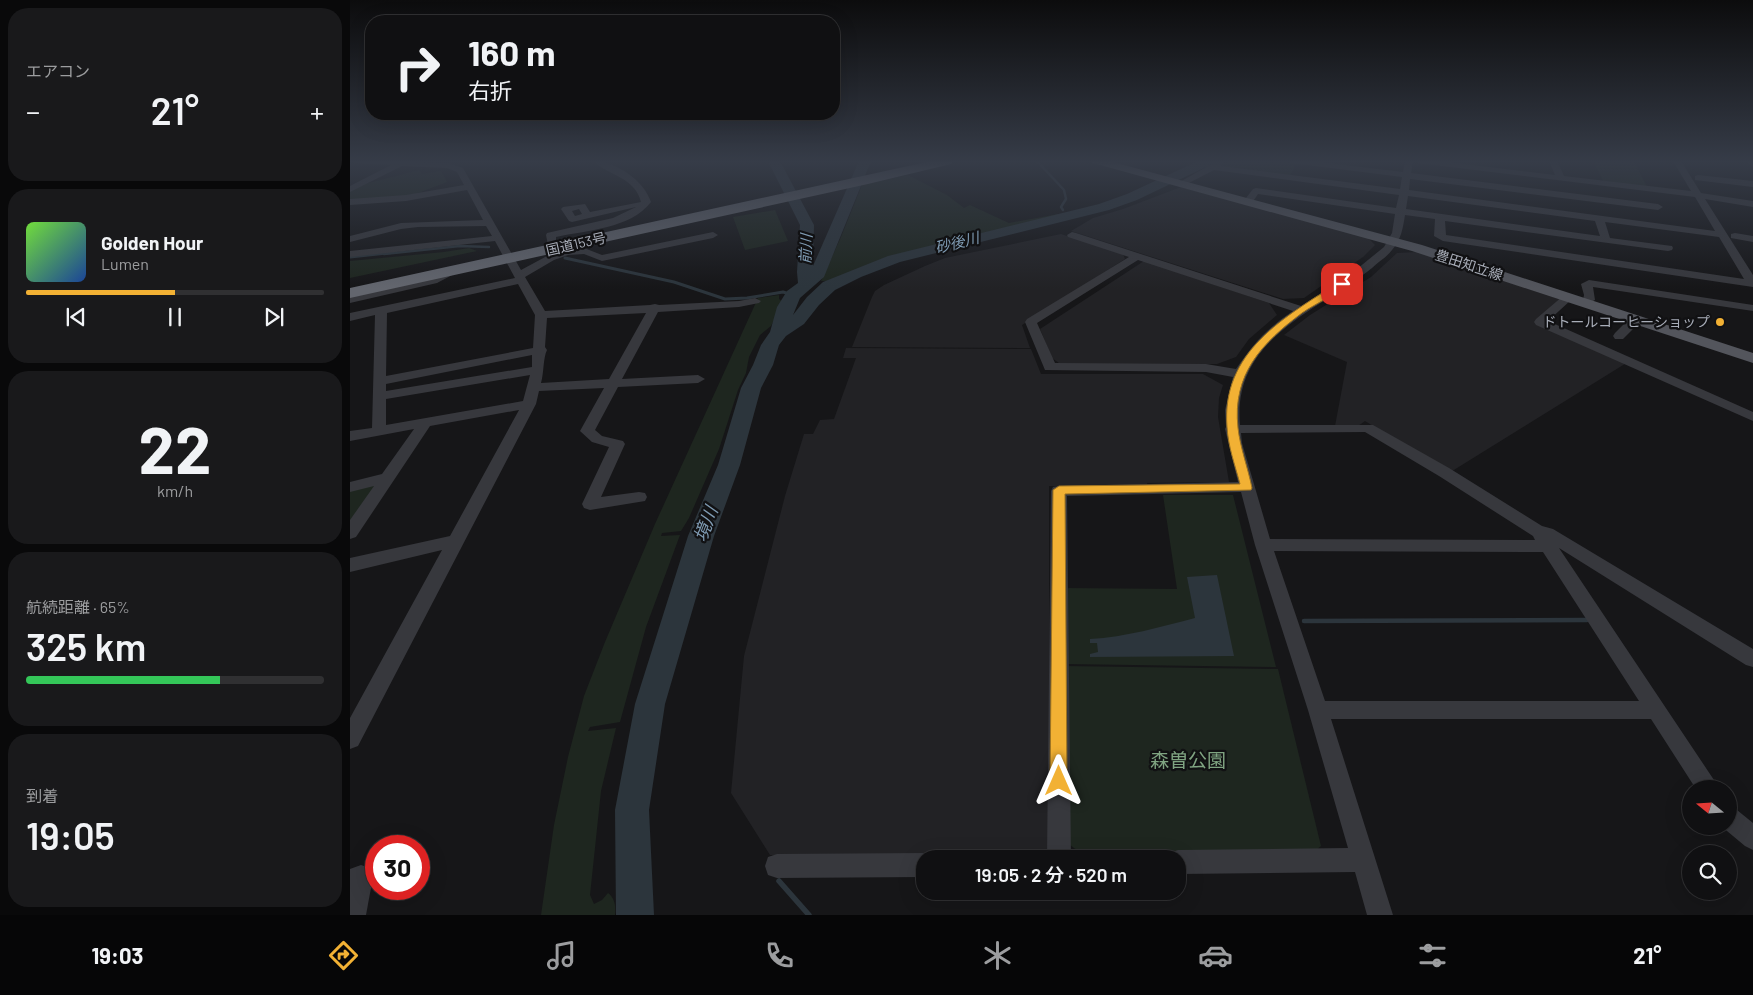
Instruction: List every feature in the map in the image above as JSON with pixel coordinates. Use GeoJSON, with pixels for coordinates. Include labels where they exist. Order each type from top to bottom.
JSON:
{"type":"FeatureCollection","features":[{"type":"Feature","properties":{"kind":"highway","name":"国道153号"},"geometry":{"type":"LineString","coordinates":[[350,286],[510,255],[745,204]]}},
{"type":"Feature","properties":{"kind":"highway","name":"国道153号"},"geometry":{"type":"LineString","coordinates":[[350,293],[452,271],[552,243],[695,215]]}},
{"type":"Feature","properties":{"kind":"main road","name":"豊田知立線"},"geometry":{"type":"LineString","coordinates":[[1263,204],[1395,240],[1753,358]]}},
{"type":"Feature","properties":{"kind":"main road","name":"豊田知立線"},"geometry":{"type":"LineString","coordinates":[[1271,204],[1589,300],[1753,353]]}},
{"type":"Feature","properties":{"kind":"street"},"geometry":{"type":"LineString","coordinates":[[350,738],[528,404],[534,387],[541,350],[541,315],[510,255],[488,223],[479,204]]}},
{"type":"Feature","properties":{"kind":"street"},"geometry":{"type":"LineString","coordinates":[[588,216],[639,204]]}},
{"type":"Feature","properties":{"kind":"street"},"geometry":{"type":"LineString","coordinates":[[552,243],[550,235],[622,218],[638,211],[644,204]]}},
{"type":"Feature","properties":{"kind":"street"},"geometry":{"type":"LineString","coordinates":[[1345,204],[1668,248]]}},
{"type":"Feature","properties":{"kind":"street"},"geometry":{"type":"LineString","coordinates":[[1380,915],[1318,710],[1246,488],[1232,429],[1232,410],[1240,374],[1259,345],[1280,324],[1370,265],[1388,249],[1395,240],[1402,204]]}},
{"type":"Feature","properties":{"kind":"street"},"geometry":{"type":"LineString","coordinates":[[1488,204],[1723,235]]}},
{"type":"Feature","properties":{"kind":"street"},"geometry":{"type":"LineString","coordinates":[[1632,204],[1658,207]]}},
{"type":"Feature","properties":{"kind":"street"},"geometry":{"type":"LineString","coordinates":[[1704,204],[1752,284]]}},
{"type":"Feature","properties":{"kind":"street"},"geometry":{"type":"LineString","coordinates":[[1715,204],[1753,266]]}},
{"type":"Feature","properties":{"kind":"street"},"geometry":{"type":"LineString","coordinates":[[1440,217],[1438,236],[1443,238],[1752,284]]}},
{"type":"Feature","properties":{"kind":"street"},"geometry":{"type":"LineString","coordinates":[[1599,219],[1606,240]]}},
{"type":"Feature","properties":{"kind":"street"},"geometry":{"type":"LineString","coordinates":[[350,239],[410,225],[488,223]]}},
{"type":"Feature","properties":{"kind":"street"},"geometry":{"type":"LineString","coordinates":[[350,317],[522,277],[552,257],[572,252],[586,251],[602,258],[713,235]]}},
{"type":"Feature","properties":{"kind":"street"},"geometry":{"type":"LineString","coordinates":[[1072,235],[1301,310]]}},
{"type":"Feature","properties":{"kind":"street"},"geometry":{"type":"LineString","coordinates":[[1734,236],[1753,239]]}},
{"type":"Feature","properties":{"kind":"street"},"geometry":{"type":"LineString","coordinates":[[350,254],[499,238]]}},
{"type":"Feature","properties":{"kind":"street"},"geometry":{"type":"LineString","coordinates":[[1137,256],[1031,322],[1050,367],[1206,368],[1240,374]]}},
{"type":"Feature","properties":{"kind":"street"},"geometry":{"type":"LineString","coordinates":[[350,300],[433,281],[452,271]]}},
{"type":"Feature","properties":{"kind":"street"},"geometry":{"type":"LineString","coordinates":[[1698,275],[1712,302]]}},
{"type":"Feature","properties":{"kind":"street"},"geometry":{"type":"LineString","coordinates":[[1589,300],[1590,295],[1587,284],[1589,283],[1753,308]]}},
{"type":"Feature","properties":{"kind":"street"},"geometry":{"type":"LineString","coordinates":[[1567,298],[1540,322],[1753,417]]}},
{"type":"Feature","properties":{"kind":"street"},"geometry":{"type":"LineString","coordinates":[[541,315],[655,307],[739,304],[755,301]]}},
{"type":"Feature","properties":{"kind":"street"},"geometry":{"type":"LineString","coordinates":[[639,497],[590,504],[618,444],[597,439],[587,431],[655,307]]}},
{"type":"Feature","properties":{"kind":"street"},"geometry":{"type":"LineString","coordinates":[[379,430],[381,309]]}},
{"type":"Feature","properties":{"kind":"street"},"geometry":{"type":"LineString","coordinates":[[1619,336],[1635,320]]}},
{"type":"Feature","properties":{"kind":"street"},"geometry":{"type":"LineString","coordinates":[[380,381],[541,350]]}},
{"type":"Feature","properties":{"kind":"street"},"geometry":{"type":"LineString","coordinates":[[379,396],[538,370]]}},
{"type":"Feature","properties":{"kind":"street"},"geometry":{"type":"LineString","coordinates":[[534,387],[698,379]]}},
{"type":"Feature","properties":{"kind":"street"},"geometry":{"type":"LineString","coordinates":[[350,436],[528,404]]}},
{"type":"Feature","properties":{"kind":"street"},"geometry":{"type":"LineString","coordinates":[[350,533],[425,423]]}},
{"type":"Feature","properties":{"kind":"street"},"geometry":{"type":"LineString","coordinates":[[1232,429],[1368,428],[1444,472],[1544,539],[1703,780]]}},
{"type":"Feature","properties":{"kind":"street"},"geometry":{"type":"LineString","coordinates":[[350,487],[387,478]]}},
{"type":"Feature","properties":{"kind":"street"},"geometry":{"type":"LineString","coordinates":[[1059,850],[1059,490],[1246,488]]}},
{"type":"Feature","properties":{"kind":"street"},"geometry":{"type":"LineString","coordinates":[[1544,539],[1548,533],[1753,658]]}},
{"type":"Feature","properties":{"kind":"street"},"geometry":{"type":"LineString","coordinates":[[1263,545],[1544,539]]}},
{"type":"Feature","properties":{"kind":"street"},"geometry":{"type":"LineString","coordinates":[[350,565],[455,541]]}},
{"type":"Feature","properties":{"kind":"street"},"geometry":{"type":"LineString","coordinates":[[1318,710],[1656,710]]}},
{"type":"Feature","properties":{"kind":"street"},"geometry":{"type":"LineString","coordinates":[[1738,826],[1753,838]]}},
{"type":"Feature","properties":{"kind":"street"},"geometry":{"type":"LineString","coordinates":[[1186,862],[1364,860]]}},
{"type":"Feature","properties":{"kind":"street"},"geometry":{"type":"LineString","coordinates":[[777,866],[916,865]]}},
{"type":"Feature","properties":{"kind":"street"},"geometry":{"type":"LineString","coordinates":[[350,881],[361,877],[353,915]]}},
{"type":"Feature","properties":{"kind":"shaded area"},"geometry":{"type":"Polygon","coordinates":[[[1137,204],[1243,204],[1367,237],[1375,245],[1363,257],[1304,298],[1283,299],[1071,231],[1093,218],[1137,204]]]}},
{"type":"Feature","properties":{"kind":"shaded area"},"geometry":{"type":"Polygon","coordinates":[[[1061,234],[1123,254],[1125,259],[1022,325],[1030,348],[852,347],[875,291],[884,285],[945,258],[1061,234]]]}},
{"type":"Feature","properties":{"kind":"shaded area"},"geometry":{"type":"Polygon","coordinates":[[[1417,252],[1562,300],[1537,321],[1628,362],[1449,473],[1365,421],[1358,426],[1335,426],[1347,362],[1284,335],[1310,315],[1371,277],[1397,253],[1417,252]]]}},
{"type":"Feature","properties":{"kind":"shaded area"},"geometry":{"type":"Polygon","coordinates":[[[1144,261],[1269,303],[1277,315],[1249,339],[1236,357],[1217,364],[1067,365],[1059,363],[1052,358],[1040,329],[1144,261]]]}},
{"type":"Feature","properties":{"kind":"shaded area"},"geometry":{"type":"Polygon","coordinates":[[[846,348],[1031,349],[1041,374],[1203,374],[1223,385],[1219,398],[1218,417],[1229,482],[1147,483],[1148,486],[1049,486],[1049,850],[916,850],[916,857],[770,855],[731,793],[744,656],[785,496],[804,434],[813,434],[820,420],[834,419],[856,358],[843,358],[846,348]]]}},
{"type":"Feature","properties":{"kind":"shaded area"},"geometry":{"type":"Polygon","coordinates":[[[1217,575],[1234,656],[1090,657],[1090,654],[1098,652],[1097,643],[1090,643],[1090,639],[1130,634],[1195,618],[1187,577],[1217,575]]]}},
{"type":"Feature","properties":{"kind":"green space"},"geometry":{"type":"Polygon","coordinates":[[[854,204],[958,204],[964,208],[970,205],[1009,223],[1066,214],[877,262],[830,281],[821,281],[854,204]]]}},
{"type":"Feature","properties":{"kind":"green space"},"geometry":{"type":"Polygon","coordinates":[[[775,210],[788,241],[745,250],[733,217],[775,210]]]}},
{"type":"Feature","properties":{"kind":"green space"},"geometry":{"type":"Polygon","coordinates":[[[469,248],[477,251],[350,278],[350,261],[469,248]]]}},
{"type":"Feature","properties":{"kind":"green space"},"geometry":{"type":"Polygon","coordinates":[[[779,295],[779,299],[783,302],[771,326],[760,335],[749,357],[746,373],[738,390],[719,449],[689,518],[681,531],[662,533],[661,536],[680,535],[646,627],[620,722],[590,727],[588,731],[616,728],[601,791],[590,895],[594,904],[602,900],[608,893],[614,903],[615,915],[541,915],[554,825],[568,757],[584,696],[655,524],[758,298],[779,295]]]}},
{"type":"Feature","properties":{"kind":"green space"},"geometry":{"type":"Polygon","coordinates":[[[378,482],[350,523],[350,489],[378,482]]]}},
{"type":"Feature","properties":{"kind":"green space"},"geometry":{"type":"Polygon","coordinates":[[[1163,495],[1233,495],[1276,667],[1063,664],[1064,588],[1177,589],[1163,495]]]}},
{"type":"Feature","properties":{"kind":"green space","name":"森曽公園"},"geometry":{"type":"Polygon","coordinates":[[[1064,666],[1278,669],[1321,846],[1314,852],[1077,850],[1070,845],[1064,666]]]}},
{"type":"Feature","properties":{"kind":"waterway","name":"前川"},"geometry":{"type":"LineString","coordinates":[[796,204],[807,225],[808,232],[805,272],[807,284]]}},
{"type":"Feature","properties":{"kind":"waterway","name":"境川"},"geometry":{"type":"LineString","coordinates":[[779,332],[786,307],[793,295],[816,277],[846,204]]}},
{"type":"Feature","properties":{"kind":"waterway"},"geometry":{"type":"LineString","coordinates":[[1063,204],[1061,207],[1063,210]]}},
{"type":"Feature","properties":{"kind":"waterway","name":"砂後川"},"geometry":{"type":"LineString","coordinates":[[779,332],[798,320],[813,301],[829,286],[894,259],[1113,204]]}},
{"type":"Feature","properties":{"kind":"waterway"},"geometry":{"type":"LineString","coordinates":[[384,254],[460,246],[489,247]]}},
{"type":"Feature","properties":{"kind":"waterway"},"geometry":{"type":"LineString","coordinates":[[350,257],[396,252]]}},
{"type":"Feature","properties":{"kind":"waterway"},"geometry":{"type":"LineString","coordinates":[[565,258],[674,282],[725,299],[747,298],[783,292],[793,295]]}},
{"type":"Feature","properties":{"kind":"waterway","name":"境川"},"geometry":{"type":"LineString","coordinates":[[635,915],[632,810],[650,704],[701,536],[729,465],[751,388],[763,365],[770,345],[779,332]]}},
{"type":"Feature","properties":{"kind":"waterway"},"geometry":{"type":"LineString","coordinates":[[1304,621],[1587,620]]}},
{"type":"Feature","properties":{"kind":"waterway"},"geometry":{"type":"LineString","coordinates":[[779,881],[809,915]]}},
{"type":"Feature","properties":{"kind":"place","name":"ドトールコーヒーショップ"},"geometry":{"type":"Point","coordinates":[1720,322]}},
{"type":"Feature","properties":{"kind":"route"},"geometry":{"type":"LineString","coordinates":[[1059,781],[1059,490],[1246,488],[1232,429],[1232,410],[1240,374],[1249,357],[1280,324],[1342,284]]}}]}
